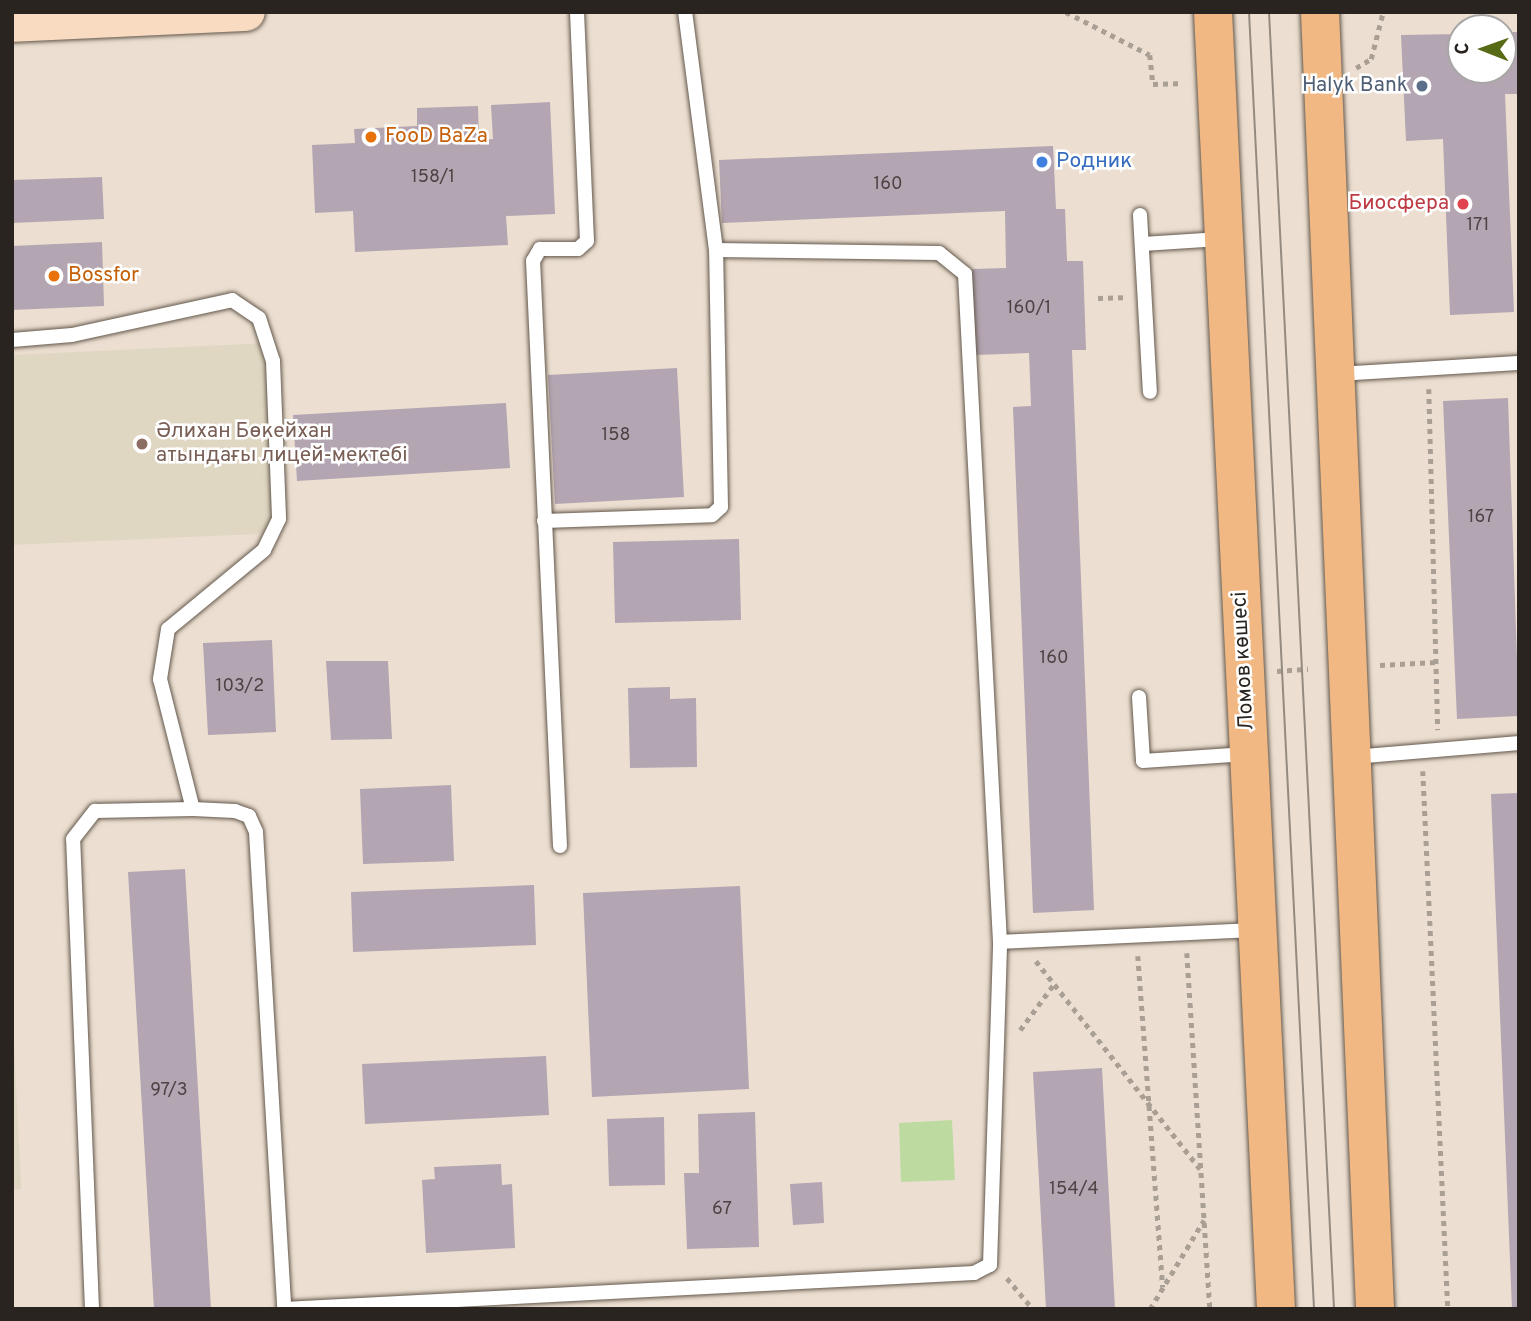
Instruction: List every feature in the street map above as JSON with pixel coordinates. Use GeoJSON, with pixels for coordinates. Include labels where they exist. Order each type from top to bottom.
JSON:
{"type":"FeatureCollection","features":[{"type":"Feature","properties":{"kind":"main road"},"geometry":{"type":"LineString","coordinates":[[12,23],[246,12]]}},
{"type":"Feature","properties":{"kind":"main road","name":"Ломов көшесі"},"geometry":{"type":"LineString","coordinates":[[1213,12],[1276,1309]]}},
{"type":"Feature","properties":{"kind":"main road"},"geometry":{"type":"LineString","coordinates":[[1320,12],[1376,1309]]}},
{"type":"Feature","properties":{"kind":"lane"},"geometry":{"type":"LineString","coordinates":[[560,846],[533,261],[540,249],[578,248],[587,241],[577,12]]}},
{"type":"Feature","properties":{"kind":"lane"},"geometry":{"type":"LineString","coordinates":[[544,521],[712,515],[721,507],[716,250],[685,12]]}},
{"type":"Feature","properties":{"kind":"lane"},"geometry":{"type":"LineString","coordinates":[[1140,215],[1150,392]]}},
{"type":"Feature","properties":{"kind":"lane"},"geometry":{"type":"LineString","coordinates":[[1142,244],[1224,239]]}},
{"type":"Feature","properties":{"kind":"lane"},"geometry":{"type":"LineString","coordinates":[[92,1309],[73,838],[94,811],[235,811],[249,816],[256,832],[284,1308],[571,1301],[974,1273],[990,1265],[1000,942],[965,274],[957,261],[939,253],[716,250]]}},
{"type":"Feature","properties":{"kind":"lane"},"geometry":{"type":"LineString","coordinates":[[12,340],[72,335],[232,300],[259,318],[273,361],[279,519],[264,550],[168,629],[160,679],[193,809]]}},
{"type":"Feature","properties":{"kind":"lane"},"geometry":{"type":"LineString","coordinates":[[1335,374],[1429,371],[1519,363]]}},
{"type":"Feature","properties":{"kind":"lane"},"geometry":{"type":"LineString","coordinates":[[1139,697],[1143,761],[1249,754]]}},
{"type":"Feature","properties":{"kind":"lane"},"geometry":{"type":"LineString","coordinates":[[1352,757],[1439,752],[1519,743]]}},
{"type":"Feature","properties":{"kind":"lane"},"geometry":{"type":"LineString","coordinates":[[1000,942],[1258,930]]}},
{"type":"Feature","properties":{"kind":"path"},"geometry":{"type":"LineString","coordinates":[[1066,12],[1150,55],[1153,84],[1178,83]]}},
{"type":"Feature","properties":{"kind":"path"},"geometry":{"type":"LineString","coordinates":[[1349,72],[1371,59],[1383,12]]}},
{"type":"Feature","properties":{"kind":"path"},"geometry":{"type":"LineString","coordinates":[[1429,371],[1439,752]]}},
{"type":"Feature","properties":{"kind":"path"},"geometry":{"type":"LineString","coordinates":[[1373,665],[1436,662]]}},
{"type":"Feature","properties":{"kind":"path"},"geometry":{"type":"LineString","coordinates":[[1263,672],[1308,669]]}},
{"type":"Feature","properties":{"kind":"path"},"geometry":{"type":"LineString","coordinates":[[1423,753],[1448,1309]]}},
{"type":"Feature","properties":{"kind":"path"},"geometry":{"type":"LineString","coordinates":[[1186,933],[1210,1309]]}},
{"type":"Feature","properties":{"kind":"path"},"geometry":{"type":"LineString","coordinates":[[1136,936],[1152,1107],[1163,1287]]}},
{"type":"Feature","properties":{"kind":"path"},"geometry":{"type":"LineString","coordinates":[[1020,941],[1200,1169]]}},
{"type":"Feature","properties":{"kind":"path"},"geometry":{"type":"LineString","coordinates":[[998,1059],[1054,984]]}},
{"type":"Feature","properties":{"kind":"path"},"geometry":{"type":"LineString","coordinates":[[1150,1309],[1204,1220]]}},
{"type":"Feature","properties":{"kind":"path"},"geometry":{"type":"LineString","coordinates":[[990,1265],[1032,1309]]}},
{"type":"Feature","properties":{"kind":"shaded area","name":"Әлихан Бөкейхан атындағы лицей-мектебі"},"geometry":{"type":"Polygon","coordinates":[[[267,343],[276,533],[12,545],[12,355],[267,343]]]}},
{"type":"Feature","properties":{"kind":"shaded area"},"geometry":{"type":"Polygon","coordinates":[[[12,997],[21,1189],[12,1189],[12,997]]]}},
{"type":"Feature","properties":{"kind":"green space"},"geometry":{"type":"Polygon","coordinates":[[[952,1120],[955,1180],[901,1182],[899,1123],[952,1120]]]}},
{"type":"Feature","properties":{"kind":"building"},"geometry":{"type":"Polygon","coordinates":[[[1519,32],[1519,94],[1505,94],[1514,312],[1450,315],[1443,139],[1406,141],[1401,35],[1447,34],[1447,84],[1517,84],[1519,32]]]}},
{"type":"Feature","properties":{"kind":"building"},"geometry":{"type":"Polygon","coordinates":[[[550,102],[555,214],[506,216],[508,245],[355,252],[353,211],[315,213],[312,145],[355,143],[354,129],[417,126],[417,108],[478,106],[479,140],[493,139],[491,105],[550,102]]]}},
{"type":"Feature","properties":{"kind":"building"},"geometry":{"type":"Polygon","coordinates":[[[1053,146],[1056,209],[1065,209],[1067,261],[1083,261],[1086,350],[1072,350],[1094,910],[1033,913],[1013,407],[1031,406],[1029,353],[975,355],[972,269],[1006,268],[1005,211],[722,223],[719,160],[1053,146]]]}},
{"type":"Feature","properties":{"kind":"building"},"geometry":{"type":"Polygon","coordinates":[[[102,177],[104,219],[12,223],[12,180],[102,177]]]}},
{"type":"Feature","properties":{"kind":"building"},"geometry":{"type":"Polygon","coordinates":[[[102,242],[104,306],[12,310],[12,246],[102,242]]]}},
{"type":"Feature","properties":{"kind":"building"},"geometry":{"type":"Polygon","coordinates":[[[677,368],[684,497],[555,504],[548,375],[677,368]]]}},
{"type":"Feature","properties":{"kind":"building"},"geometry":{"type":"Polygon","coordinates":[[[1508,398],[1519,716],[1457,719],[1443,401],[1508,398]]]}},
{"type":"Feature","properties":{"kind":"building"},"geometry":{"type":"Polygon","coordinates":[[[506,403],[510,468],[297,481],[293,415],[506,403]]]}},
{"type":"Feature","properties":{"kind":"building"},"geometry":{"type":"Polygon","coordinates":[[[739,539],[741,620],[615,623],[613,542],[739,539]]]}},
{"type":"Feature","properties":{"kind":"building"},"geometry":{"type":"Polygon","coordinates":[[[272,640],[276,732],[208,735],[203,643],[272,640]]]}},
{"type":"Feature","properties":{"kind":"building"},"geometry":{"type":"Polygon","coordinates":[[[326,661],[388,661],[392,739],[331,740],[326,661]]]}},
{"type":"Feature","properties":{"kind":"building"},"geometry":{"type":"Polygon","coordinates":[[[670,687],[670,699],[696,698],[697,767],[630,768],[628,688],[670,687]]]}},
{"type":"Feature","properties":{"kind":"building"},"geometry":{"type":"Polygon","coordinates":[[[451,785],[454,861],[363,864],[360,789],[451,785]]]}},
{"type":"Feature","properties":{"kind":"building"},"geometry":{"type":"Polygon","coordinates":[[[1519,793],[1519,1309],[1512,1309],[1491,794],[1519,793]]]}},
{"type":"Feature","properties":{"kind":"building"},"geometry":{"type":"Polygon","coordinates":[[[185,869],[211,1309],[154,1309],[128,872],[185,869]]]}},
{"type":"Feature","properties":{"kind":"building"},"geometry":{"type":"Polygon","coordinates":[[[534,885],[536,945],[353,952],[351,892],[534,885]]]}},
{"type":"Feature","properties":{"kind":"building"},"geometry":{"type":"Polygon","coordinates":[[[740,886],[749,1089],[592,1097],[583,893],[740,886]]]}},
{"type":"Feature","properties":{"kind":"building"},"geometry":{"type":"Polygon","coordinates":[[[546,1056],[549,1115],[365,1124],[362,1064],[546,1056]]]}},
{"type":"Feature","properties":{"kind":"building"},"geometry":{"type":"Polygon","coordinates":[[[1102,1068],[1115,1309],[1046,1309],[1033,1072],[1102,1068]]]}},
{"type":"Feature","properties":{"kind":"building"},"geometry":{"type":"Polygon","coordinates":[[[755,1112],[759,1247],[687,1249],[684,1173],[699,1173],[698,1114],[755,1112]]]}},
{"type":"Feature","properties":{"kind":"building"},"geometry":{"type":"Polygon","coordinates":[[[664,1117],[665,1185],[609,1186],[607,1119],[664,1117]]]}},
{"type":"Feature","properties":{"kind":"building"},"geometry":{"type":"Polygon","coordinates":[[[501,1164],[502,1185],[512,1184],[515,1248],[426,1253],[422,1180],[435,1179],[434,1167],[501,1164]]]}},
{"type":"Feature","properties":{"kind":"building"},"geometry":{"type":"Polygon","coordinates":[[[822,1182],[824,1223],[793,1225],[790,1184],[822,1182]]]}},
{"type":"Feature","properties":{"kind":"tram line"},"geometry":{"type":"LineString","coordinates":[[1249,12],[1314,1309]]}},
{"type":"Feature","properties":{"kind":"tram line"},"geometry":{"type":"LineString","coordinates":[[1269,12],[1334,1309]]}},
{"type":"Feature","properties":{"kind":"place","name":"Halyk Bank"},"geometry":{"type":"Point","coordinates":[1422,86]}},
{"type":"Feature","properties":{"kind":"place","name":"FooD BaZa"},"geometry":{"type":"Point","coordinates":[371,137]}},
{"type":"Feature","properties":{"kind":"place","name":"Родник"},"geometry":{"type":"Point","coordinates":[1042,162]}},
{"type":"Feature","properties":{"kind":"place","name":"Биосфера"},"geometry":{"type":"Point","coordinates":[1463,204]}},
{"type":"Feature","properties":{"kind":"place","name":"Bossfor"},"geometry":{"type":"Point","coordinates":[54,276]}},
{"type":"Feature","properties":{"kind":"place","name":"Әлихан Бөкейхан атындағы лицей-мектебі"},"geometry":{"type":"Point","coordinates":[142,444]}}]}
